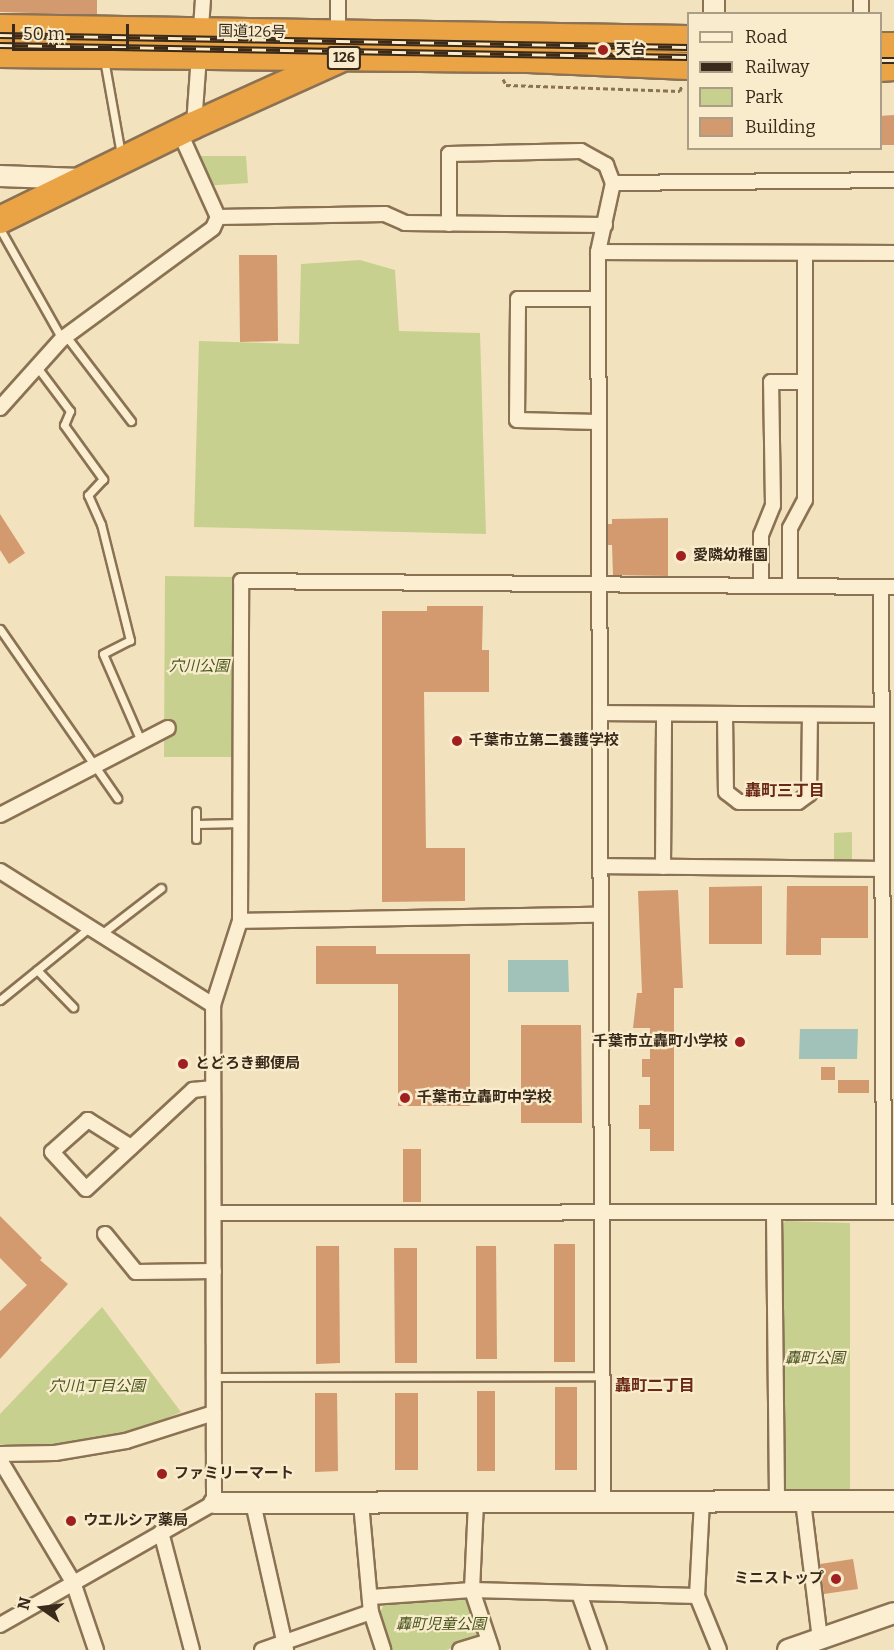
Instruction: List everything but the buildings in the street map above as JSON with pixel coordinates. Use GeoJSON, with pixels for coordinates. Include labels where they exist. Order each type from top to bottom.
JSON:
{"type":"FeatureCollection","features":[{"type":"Feature","properties":{"kind":"highway","name":"国道126号"},"geometry":{"type":"LineString","coordinates":[[0,28],[200,43],[340,46],[687,66]]}},
{"type":"Feature","properties":{"kind":"highway","name":"国道126号"},"geometry":{"type":"LineString","coordinates":[[0,220],[187,129],[340,46],[395,34],[687,39]]}},
{"type":"Feature","properties":{"kind":"highway","name":"国道126号"},"geometry":{"type":"LineString","coordinates":[[0,54],[104,55],[200,43]]}},
{"type":"Feature","properties":{"kind":"street"},"geometry":{"type":"LineString","coordinates":[[0,408],[64,338],[213,228],[218,217],[187,129],[200,43],[203,0]]}},
{"type":"Feature","properties":{"kind":"street"},"geometry":{"type":"LineString","coordinates":[[338,0],[340,46]]}},
{"type":"Feature","properties":{"kind":"street"},"geometry":{"type":"LineString","coordinates":[[449,224],[449,154],[581,152],[606,165],[613,183],[598,252],[603,1502]]}},
{"type":"Feature","properties":{"kind":"street"},"geometry":{"type":"LineString","coordinates":[[0,176],[87,179]]}},
{"type":"Feature","properties":{"kind":"street"},"geometry":{"type":"LineString","coordinates":[[613,183],[894,180]]}},
{"type":"Feature","properties":{"kind":"street"},"geometry":{"type":"LineString","coordinates":[[218,217],[385,214],[405,223],[605,225]]}},
{"type":"Feature","properties":{"kind":"street"},"geometry":{"type":"LineString","coordinates":[[598,252],[894,253]]}},
{"type":"Feature","properties":{"kind":"street"},"geometry":{"type":"LineString","coordinates":[[790,586],[790,528],[805,500],[805,254]]}},
{"type":"Feature","properties":{"kind":"street"},"geometry":{"type":"LineString","coordinates":[[598,298],[518,299],[517,409],[517,420],[598,422]]}},
{"type":"Feature","properties":{"kind":"street"},"geometry":{"type":"LineString","coordinates":[[761,585],[761,535],[773,505],[771,382],[805,382]]}},
{"type":"Feature","properties":{"kind":"street"},"geometry":{"type":"LineString","coordinates":[[214,1213],[889,1212],[887,909],[880,869],[880,715],[888,587],[241,581],[240,921],[213,1005],[214,1503]]}},
{"type":"Feature","properties":{"kind":"street"},"geometry":{"type":"LineString","coordinates":[[600,713],[880,715]]}},
{"type":"Feature","properties":{"kind":"street"},"geometry":{"type":"LineString","coordinates":[[663,867],[664,714]]}},
{"type":"Feature","properties":{"kind":"street"},"geometry":{"type":"LineString","coordinates":[[725,714],[726,792],[739,802],[798,802],[809,794],[810,715]]}},
{"type":"Feature","properties":{"kind":"street"},"geometry":{"type":"LineString","coordinates":[[0,815],[168,728]]}},
{"type":"Feature","properties":{"kind":"street"},"geometry":{"type":"LineString","coordinates":[[601,866],[880,869]]}},
{"type":"Feature","properties":{"kind":"street"},"geometry":{"type":"LineString","coordinates":[[0,871],[213,1005]]}},
{"type":"Feature","properties":{"kind":"street"},"geometry":{"type":"LineString","coordinates":[[240,921],[601,915]]}},
{"type":"Feature","properties":{"kind":"street"},"geometry":{"type":"LineString","coordinates":[[131,1147],[88,1120],[52,1152],[86,1189],[193,1090],[213,1089]]}},
{"type":"Feature","properties":{"kind":"street"},"geometry":{"type":"LineString","coordinates":[[774,1212],[777,1501]]}},
{"type":"Feature","properties":{"kind":"street"},"geometry":{"type":"LineString","coordinates":[[105,1234],[136,1272],[214,1271]]}},
{"type":"Feature","properties":{"kind":"street"},"geometry":{"type":"LineString","coordinates":[[0,1454],[55,1453],[126,1441],[214,1413]]}},
{"type":"Feature","properties":{"kind":"street"},"geometry":{"type":"LineString","coordinates":[[0,1460],[73,1582],[96,1650]]}},
{"type":"Feature","properties":{"kind":"street"},"geometry":{"type":"LineString","coordinates":[[702,1501],[697,1596],[719,1650]]}},
{"type":"Feature","properties":{"kind":"street"},"geometry":{"type":"LineString","coordinates":[[803,1501],[822,1645]]}},
{"type":"Feature","properties":{"kind":"street"},"geometry":{"type":"LineString","coordinates":[[0,1625],[214,1503],[894,1501]]}},
{"type":"Feature","properties":{"kind":"street"},"geometry":{"type":"LineString","coordinates":[[460,1650],[490,1645],[472,1590],[476,1502]]}},
{"type":"Feature","properties":{"kind":"street"},"geometry":{"type":"LineString","coordinates":[[253,1503],[285,1646]]}},
{"type":"Feature","properties":{"kind":"street"},"geometry":{"type":"LineString","coordinates":[[361,1503],[371,1612],[383,1650]]}},
{"type":"Feature","properties":{"kind":"street"},"geometry":{"type":"LineString","coordinates":[[161,1532],[192,1650]]}},
{"type":"Feature","properties":{"kind":"street"},"geometry":{"type":"LineString","coordinates":[[371,1597],[472,1590],[580,1596],[697,1596]]}},
{"type":"Feature","properties":{"kind":"street"},"geometry":{"type":"LineString","coordinates":[[580,1596],[599,1650]]}},
{"type":"Feature","properties":{"kind":"street"},"geometry":{"type":"LineString","coordinates":[[262,1650],[285,1646],[371,1612]]}},
{"type":"Feature","properties":{"kind":"street"},"geometry":{"type":"LineString","coordinates":[[788,1650],[822,1645],[894,1613]]}},
{"type":"Feature","properties":{"kind":"lane"},"geometry":{"type":"LineString","coordinates":[[104,55],[122,162]]}},
{"type":"Feature","properties":{"kind":"lane"},"geometry":{"type":"LineString","coordinates":[[0,229],[64,338],[131,422]]}},
{"type":"Feature","properties":{"kind":"lane"},"geometry":{"type":"LineString","coordinates":[[37,367],[70,411],[64,425],[103,479],[88,495],[105,535],[130,640],[103,654],[141,741]]}},
{"type":"Feature","properties":{"kind":"lane"},"geometry":{"type":"LineString","coordinates":[[0,629],[117,798]]}},
{"type":"Feature","properties":{"kind":"lane"},"geometry":{"type":"LineString","coordinates":[[196,811],[196,839]]}},
{"type":"Feature","properties":{"kind":"lane"},"geometry":{"type":"LineString","coordinates":[[196,824],[240,823]]}},
{"type":"Feature","properties":{"kind":"lane"},"geometry":{"type":"LineString","coordinates":[[0,1000],[37,970],[161,888]]}},
{"type":"Feature","properties":{"kind":"lane"},"geometry":{"type":"LineString","coordinates":[[37,970],[73,1007]]}},
{"type":"Feature","properties":{"kind":"lane"},"geometry":{"type":"LineString","coordinates":[[214,1377],[603,1376]]}},
{"type":"Feature","properties":{"kind":"green space"},"geometry":{"type":"Polygon","coordinates":[[[192,156],[246,156],[248,183],[202,186],[192,156]]]}},
{"type":"Feature","properties":{"kind":"green space"},"geometry":{"type":"Polygon","coordinates":[[[360,260],[395,270],[399,331],[480,333],[486,534],[194,527],[199,341],[299,344],[301,264],[360,260]]]}},
{"type":"Feature","properties":{"kind":"green space","name":"穴川公園"},"geometry":{"type":"Polygon","coordinates":[[[165,576],[234,577],[233,757],[164,757],[165,576]]]}},
{"type":"Feature","properties":{"kind":"green space"},"geometry":{"type":"Polygon","coordinates":[[[852,832],[852,865],[834,865],[834,833],[852,832]]]}},
{"type":"Feature","properties":{"kind":"green space","name":"轟町公園"},"geometry":{"type":"Polygon","coordinates":[[[786,1221],[850,1223],[850,1494],[785,1495],[780,1491],[779,1226],[786,1221]]]}},
{"type":"Feature","properties":{"kind":"green space","name":"穴川1丁目公園"},"geometry":{"type":"Polygon","coordinates":[[[102,1307],[181,1412],[133,1433],[76,1444],[31,1448],[0,1444],[0,1414],[102,1307]]]}},
{"type":"Feature","properties":{"kind":"green space","name":"轟町児童公園"},"geometry":{"type":"Polygon","coordinates":[[[469,1599],[483,1637],[446,1650],[390,1650],[379,1615],[385,1602],[469,1599]]]}},
{"type":"Feature","properties":{"kind":"water"},"geometry":{"type":"Polygon","coordinates":[[[508,960],[568,960],[569,992],[508,992],[508,960]]]}},
{"type":"Feature","properties":{"kind":"water"},"geometry":{"type":"Polygon","coordinates":[[[800,1029],[858,1029],[857,1059],[799,1059],[800,1029]]]}},
{"type":"Feature","properties":{"kind":"railway"},"geometry":{"type":"LineString","coordinates":[[0,35],[687,47]]}},
{"type":"Feature","properties":{"kind":"railway"},"geometry":{"type":"LineString","coordinates":[[0,45],[687,57]]}},
{"type":"Feature","properties":{"kind":"railway"},"geometry":{"type":"LineString","coordinates":[[882,60],[894,60]]}},
{"type":"Feature","properties":{"kind":"place","name":"天台"},"geometry":{"type":"Point","coordinates":[603,50]}},
{"type":"Feature","properties":{"kind":"place","name":"愛隣幼稚園"},"geometry":{"type":"Point","coordinates":[681,556]}},
{"type":"Feature","properties":{"kind":"place","name":"千葉市立第二養護学校"},"geometry":{"type":"Point","coordinates":[457,741]}},
{"type":"Feature","properties":{"kind":"place","name":"千葉市立轟町小学校"},"geometry":{"type":"Point","coordinates":[740,1042]}},
{"type":"Feature","properties":{"kind":"place","name":"とどろき郵便局"},"geometry":{"type":"Point","coordinates":[183,1064]}},
{"type":"Feature","properties":{"kind":"place","name":"千葉市立轟町中学校"},"geometry":{"type":"Point","coordinates":[405,1098]}},
{"type":"Feature","properties":{"kind":"place","name":"ファミリーマート"},"geometry":{"type":"Point","coordinates":[162,1474]}},
{"type":"Feature","properties":{"kind":"place","name":"ウエルシア薬局"},"geometry":{"type":"Point","coordinates":[71,1521]}},
{"type":"Feature","properties":{"kind":"place","name":"ミニストップ"},"geometry":{"type":"Point","coordinates":[836,1579]}},
{"type":"Feature","properties":{"kind":"district","name":"轟町三丁目"},"geometry":{"type":"Point","coordinates":[785,791]}},
{"type":"Feature","properties":{"kind":"district","name":"轟町二丁目"},"geometry":{"type":"Point","coordinates":[655,1386]}}]}
